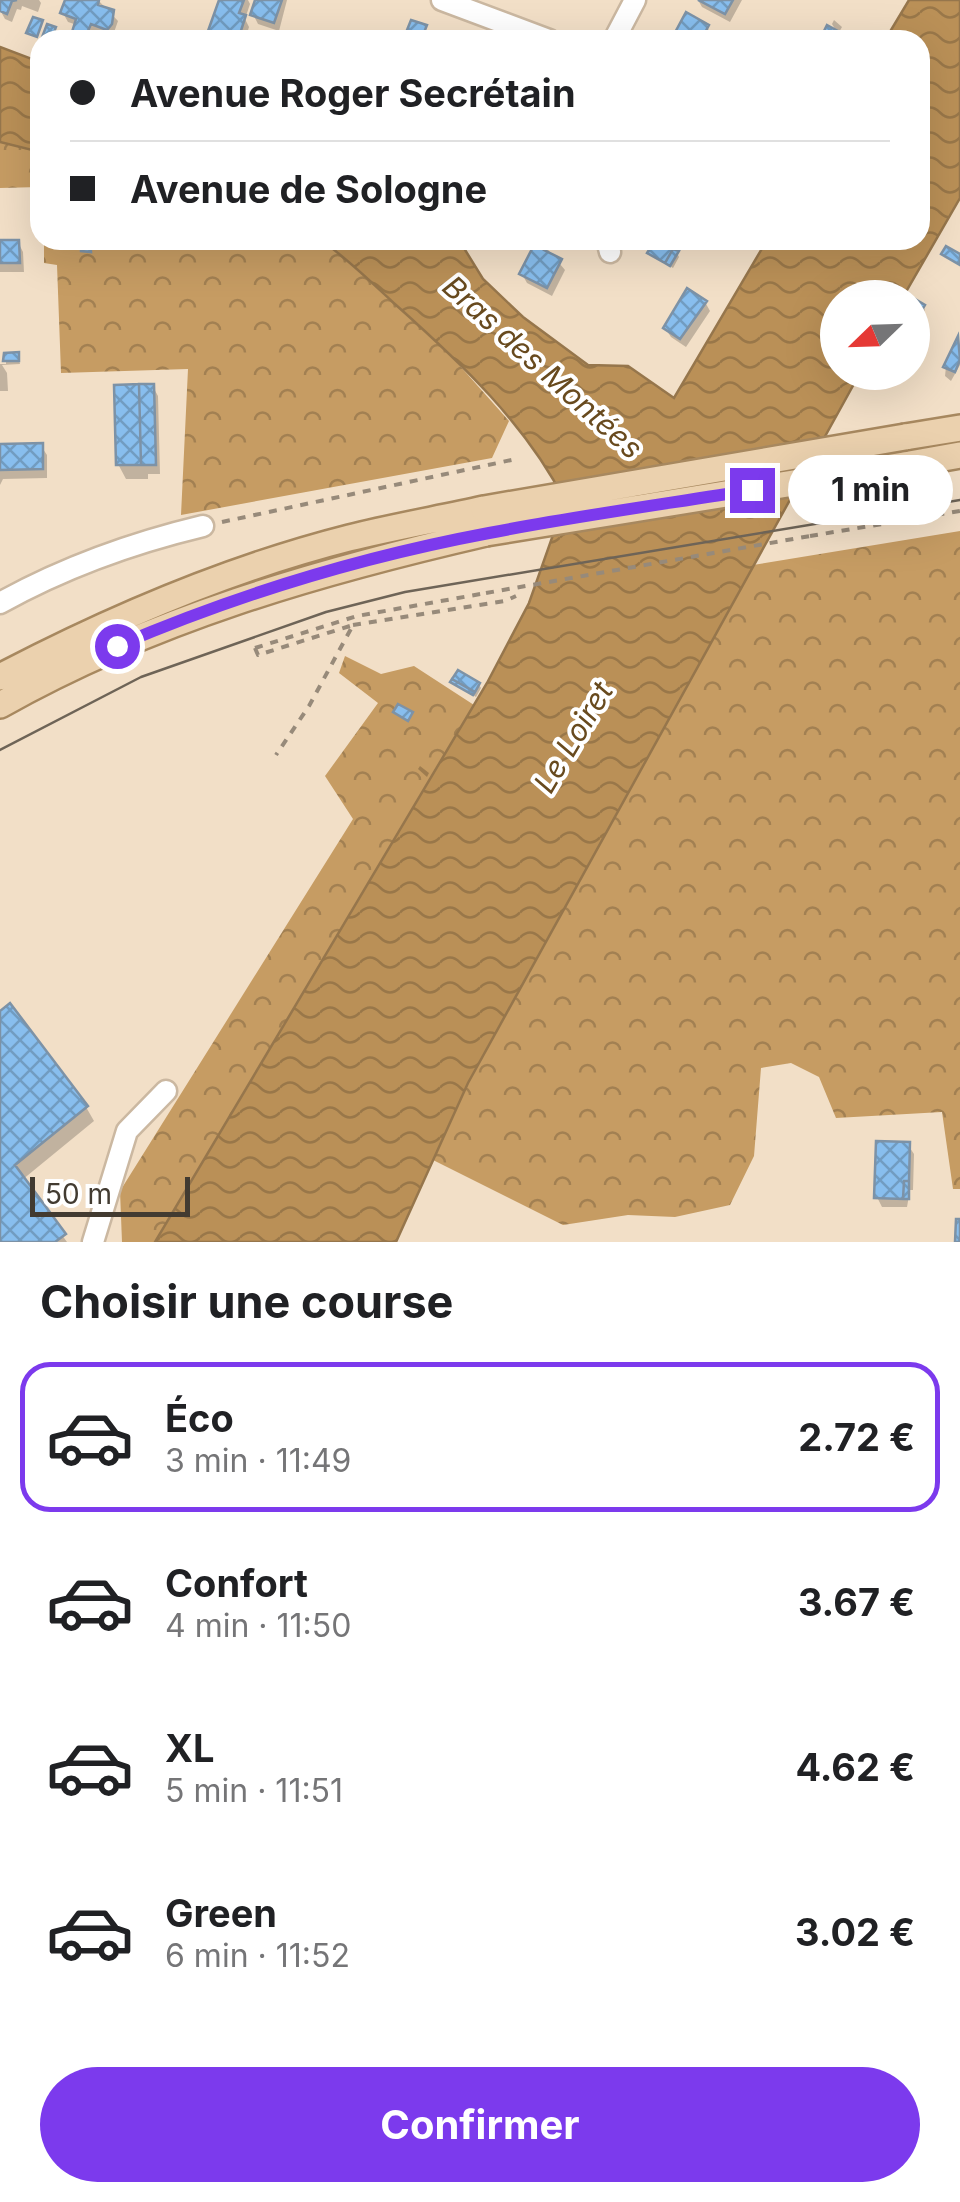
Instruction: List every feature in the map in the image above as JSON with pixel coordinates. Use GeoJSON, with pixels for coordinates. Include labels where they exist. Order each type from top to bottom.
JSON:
{"type":"FeatureCollection","features":[{"type":"Feature","properties":{"kind":"main road"},"geometry":{"type":"LineString","coordinates":[[0,704],[117,646],[258,592],[485,521],[960,428]]}},
{"type":"Feature","properties":{"kind":"main road"},"geometry":{"type":"LineString","coordinates":[[0,677],[160,601],[348,538],[960,455]]}},
{"type":"Feature","properties":{"kind":"street"},"geometry":{"type":"LineString","coordinates":[[442,0],[522,30]]}},
{"type":"Feature","properties":{"kind":"street"},"geometry":{"type":"LineString","coordinates":[[619,30],[635,0]]}},
{"type":"Feature","properties":{"kind":"street"},"geometry":{"type":"LineString","coordinates":[[0,603],[44,578],[158,537],[203,526]]}},
{"type":"Feature","properties":{"kind":"street"},"geometry":{"type":"LineString","coordinates":[[93,1242],[127,1130],[166,1091]]}},
{"type":"Feature","properties":{"kind":"path"},"geometry":{"type":"LineString","coordinates":[[203,526],[516,459]]}},
{"type":"Feature","properties":{"kind":"path"},"geometry":{"type":"LineString","coordinates":[[516,596],[506,602],[353,626],[258,655],[255,648],[357,616],[960,511]]}},
{"type":"Feature","properties":{"kind":"path"},"geometry":{"type":"LineString","coordinates":[[276,755],[353,626]]}},
{"type":"Feature","properties":{"kind":"green space"},"geometry":{"type":"Polygon","coordinates":[[[0,142],[30,150],[30,187],[0,188],[0,142]]]}},
{"type":"Feature","properties":{"kind":"green space"},"geometry":{"type":"Polygon","coordinates":[[[44,250],[335,250],[444,348],[509,421],[492,458],[181,515],[188,369],[61,373],[57,265],[44,263],[44,250]]]}},
{"type":"Feature","properties":{"kind":"green space"},"geometry":{"type":"Polygon","coordinates":[[[960,531],[960,1189],[953,1189],[942,1112],[836,1118],[819,1077],[791,1063],[761,1068],[754,1156],[730,1205],[675,1217],[628,1215],[563,1225],[433,1160],[468,1083],[753,565],[960,531]]]}},
{"type":"Feature","properties":{"kind":"green space"},"geometry":{"type":"Polygon","coordinates":[[[345,656],[381,674],[414,666],[474,705],[155,1242],[122,1242],[120,1191],[353,819],[325,776],[378,703],[339,673],[345,656]]]}},
{"type":"Feature","properties":{"kind":"water"},"geometry":{"type":"Polygon","coordinates":[[[909,0],[960,0],[960,198],[913,280],[820,280],[820,390],[851,390],[468,1083],[396,1242],[155,1242],[487,683],[529,603],[565,501],[531,446],[490,396],[334,250],[465,250],[483,279],[523,317],[588,365],[628,366],[674,398],[761,250],[930,250],[930,30],[891,30],[909,0]]]}},
{"type":"Feature","properties":{"kind":"water"},"geometry":{"type":"Polygon","coordinates":[[[0,47],[30,58],[30,150],[0,142],[0,47]]]}},
{"type":"Feature","properties":{"kind":"building"},"geometry":{"type":"Polygon","coordinates":[[[0,0],[17,0],[12,1],[7,14],[0,11],[0,0]]]}},
{"type":"Feature","properties":{"kind":"building"},"geometry":{"type":"Polygon","coordinates":[[[65,0],[99,0],[98,5],[114,10],[107,30],[91,24],[88,30],[73,30],[76,19],[60,13],[65,0]]]}},
{"type":"Feature","properties":{"kind":"building"},"geometry":{"type":"Polygon","coordinates":[[[219,0],[244,0],[239,13],[246,15],[241,30],[208,30],[219,0]]]}},
{"type":"Feature","properties":{"kind":"building"},"geometry":{"type":"Polygon","coordinates":[[[255,0],[282,0],[274,23],[250,15],[255,0]]]}},
{"type":"Feature","properties":{"kind":"building"},"geometry":{"type":"Polygon","coordinates":[[[698,0],[733,0],[725,14],[698,0]]]}},
{"type":"Feature","properties":{"kind":"building"},"geometry":{"type":"Polygon","coordinates":[[[686,12],[709,25],[706,30],[676,30],[686,12]]]}},
{"type":"Feature","properties":{"kind":"building"},"geometry":{"type":"Polygon","coordinates":[[[33,17],[43,20],[39,30],[26,33],[33,17]]]}},
{"type":"Feature","properties":{"kind":"building"},"geometry":{"type":"Polygon","coordinates":[[[411,20],[427,25],[425,30],[407,30],[411,20]]]}},
{"type":"Feature","properties":{"kind":"building"},"geometry":{"type":"Polygon","coordinates":[[[0,240],[19,240],[20,263],[0,263],[0,240]]]}},
{"type":"Feature","properties":{"kind":"building"},"geometry":{"type":"Polygon","coordinates":[[[946,246],[960,254],[960,265],[941,254],[946,246]]]}},
{"type":"Feature","properties":{"kind":"building"},"geometry":{"type":"Polygon","coordinates":[[[531,250],[544,250],[562,259],[547,288],[519,274],[531,250]]]}},
{"type":"Feature","properties":{"kind":"building"},"geometry":{"type":"Polygon","coordinates":[[[649,250],[672,250],[665,263],[647,253],[649,250]]]}},
{"type":"Feature","properties":{"kind":"building"},"geometry":{"type":"Polygon","coordinates":[[[672,250],[679,251],[670,266],[665,263],[672,250]]]}},
{"type":"Feature","properties":{"kind":"building"},"geometry":{"type":"Polygon","coordinates":[[[687,288],[707,301],[680,339],[663,328],[687,288]]]}},
{"type":"Feature","properties":{"kind":"building"},"geometry":{"type":"Polygon","coordinates":[[[958,336],[960,360],[955,372],[943,367],[958,336]]]}},
{"type":"Feature","properties":{"kind":"building"},"geometry":{"type":"Polygon","coordinates":[[[19,352],[19,361],[3,361],[4,353],[19,352]]]}},
{"type":"Feature","properties":{"kind":"building"},"geometry":{"type":"Polygon","coordinates":[[[139,384],[154,384],[156,465],[141,465],[139,384]]]}},
{"type":"Feature","properties":{"kind":"building"},"geometry":{"type":"Polygon","coordinates":[[[139,384],[141,465],[116,465],[114,385],[139,384]]]}},
{"type":"Feature","properties":{"kind":"building"},"geometry":{"type":"Polygon","coordinates":[[[43,443],[43,469],[0,470],[0,444],[43,443]]]}},
{"type":"Feature","properties":{"kind":"building"},"geometry":{"type":"Polygon","coordinates":[[[458,670],[480,683],[475,692],[452,679],[458,670]]]}},
{"type":"Feature","properties":{"kind":"building"},"geometry":{"type":"Polygon","coordinates":[[[452,679],[475,692],[473,695],[450,682],[452,679]]]}},
{"type":"Feature","properties":{"kind":"building"},"geometry":{"type":"Polygon","coordinates":[[[398,704],[413,712],[408,721],[393,712],[398,704]]]}},
{"type":"Feature","properties":{"kind":"building"},"geometry":{"type":"Polygon","coordinates":[[[10,1003],[88,1106],[15,1165],[66,1234],[55,1242],[0,1242],[0,1011],[10,1003]]]}},
{"type":"Feature","properties":{"kind":"building"},"geometry":{"type":"Polygon","coordinates":[[[876,1141],[910,1142],[909,1181],[904,1181],[903,1199],[874,1198],[876,1141]]]}},
{"type":"Feature","properties":{"kind":"building"},"geometry":{"type":"Polygon","coordinates":[[[904,1181],[909,1181],[909,1199],[903,1199],[904,1181]]]}},
{"type":"Feature","properties":{"kind":"building"},"geometry":{"type":"Polygon","coordinates":[[[956,1219],[960,1219],[960,1242],[955,1242],[956,1219]]]}},
{"type":"Feature","properties":{"kind":"tram line"},"geometry":{"type":"LineString","coordinates":[[0,750],[141,677],[326,612],[405,592],[960,500]]}},
{"type":"Feature","properties":{"kind":"route"},"geometry":{"type":"LineString","coordinates":[[117,646],[258,592],[376,558],[486,533],[752,490]]}},
{"type":"Feature","properties":{"kind":"water label","name":"Bras des Montées"},"geometry":{"type":"Point","coordinates":[543,367]}},
{"type":"Feature","properties":{"kind":"water label","name":"Le Loiret"},"geometry":{"type":"Point","coordinates":[573,737]}}]}
